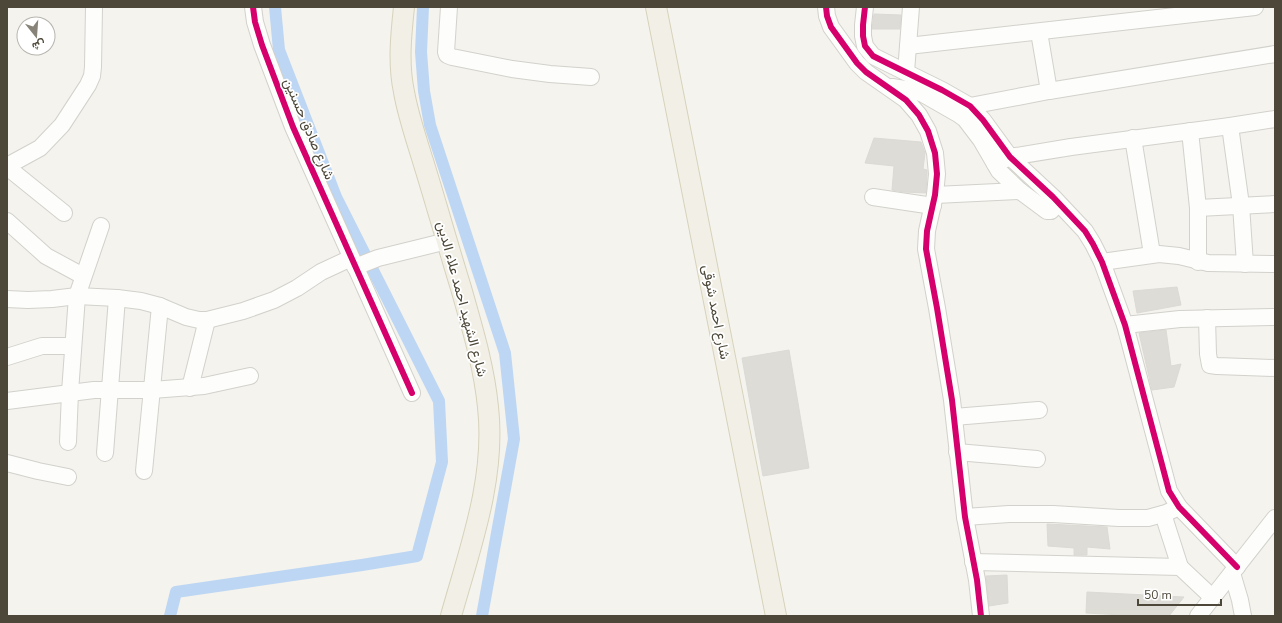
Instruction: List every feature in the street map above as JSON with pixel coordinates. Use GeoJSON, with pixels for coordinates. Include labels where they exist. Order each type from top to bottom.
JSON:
{"type":"FeatureCollection","features":[{"type":"Feature","properties":{"kind":"main road","name":"شارع الشهيد احمد علاء الدين"},"geometry":{"type":"LineString","coordinates":[[404,7],[400,47],[403,91],[481,358],[488,408],[490,437],[489,465],[478,520],[451,616]]}},
{"type":"Feature","properties":{"kind":"main road","name":"شارع احمد شوقى"},"geometry":{"type":"LineString","coordinates":[[646,7],[764,616]]}},
{"type":"Feature","properties":{"kind":"main road","name":"شارع احمد شوقى"},"geometry":{"type":"LineString","coordinates":[[656,7],[776,616]]}},
{"type":"Feature","properties":{"kind":"street"},"geometry":{"type":"LineString","coordinates":[[64,213],[7,167],[40,148],[51,138],[62,125],[88,86],[92,76],[93,67],[94,7]]}},
{"type":"Feature","properties":{"kind":"street","name":"شارع صادق حسنين"},"geometry":{"type":"LineString","coordinates":[[253,7],[255,22],[262,45],[293,127],[362,262],[412,393]]}},
{"type":"Feature","properties":{"kind":"street"},"geometry":{"type":"LineString","coordinates":[[449,7],[447,55],[519,70],[591,77]]}},
{"type":"Feature","properties":{"kind":"street"},"geometry":{"type":"LineString","coordinates":[[826,7],[827,16],[831,27],[857,63],[866,72],[906,100],[919,115],[928,132],[935,153],[937,174],[934,200],[927,231],[926,249],[954,417],[965,518],[981,616]]}},
{"type":"Feature","properties":{"kind":"street"},"geometry":{"type":"LineString","coordinates":[[865,7],[863,36],[865,46],[874,56],[942,90],[970,106],[983,120],[1010,157],[1085,231],[1102,262],[1125,325],[1146,401],[1166,483],[1174,500],[1171,511],[1180,567]]}},
{"type":"Feature","properties":{"kind":"street"},"geometry":{"type":"LineString","coordinates":[[906,72],[911,7]]}},
{"type":"Feature","properties":{"kind":"street"},"geometry":{"type":"LineString","coordinates":[[908,46],[1254,7]]}},
{"type":"Feature","properties":{"kind":"street"},"geometry":{"type":"LineString","coordinates":[[1039,32],[1049,91]]}},
{"type":"Feature","properties":{"kind":"street"},"geometry":{"type":"LineString","coordinates":[[970,106],[1049,91],[1275,54]]}},
{"type":"Feature","properties":{"kind":"street"},"geometry":{"type":"LineString","coordinates":[[886,86],[911,90],[923,94],[958,114],[971,127],[1006,179],[1020,192],[1048,212],[1051,211],[1058,203]]}},
{"type":"Feature","properties":{"kind":"street"},"geometry":{"type":"LineString","coordinates":[[995,164],[1010,157],[1070,146],[1275,119]]}},
{"type":"Feature","properties":{"kind":"street"},"geometry":{"type":"LineString","coordinates":[[1230,126],[1241,205],[1245,264]]}},
{"type":"Feature","properties":{"kind":"street"},"geometry":{"type":"LineString","coordinates":[[1190,131],[1198,208],[1198,262]]}},
{"type":"Feature","properties":{"kind":"street"},"geometry":{"type":"LineString","coordinates":[[1133,138],[1152,254]]}},
{"type":"Feature","properties":{"kind":"street"},"geometry":{"type":"LineString","coordinates":[[874,197],[934,200],[1020,192]]}},
{"type":"Feature","properties":{"kind":"street"},"geometry":{"type":"LineString","coordinates":[[1198,208],[1275,204]]}},
{"type":"Feature","properties":{"kind":"street"},"geometry":{"type":"LineString","coordinates":[[7,222],[46,256],[83,276]]}},
{"type":"Feature","properties":{"kind":"street"},"geometry":{"type":"LineString","coordinates":[[68,442],[77,296],[101,226]]}},
{"type":"Feature","properties":{"kind":"street"},"geometry":{"type":"LineString","coordinates":[[7,299],[52,299],[77,296],[117,298],[140,301],[160,306],[186,317],[207,320],[242,311],[274,300],[297,288],[321,272],[447,241]]}},
{"type":"Feature","properties":{"kind":"street"},"geometry":{"type":"LineString","coordinates":[[1102,262],[1152,254],[1167,254],[1198,262],[1220,264],[1275,264]]}},
{"type":"Feature","properties":{"kind":"street"},"geometry":{"type":"LineString","coordinates":[[105,453],[117,298]]}},
{"type":"Feature","properties":{"kind":"street"},"geometry":{"type":"LineString","coordinates":[[144,471],[160,306]]}},
{"type":"Feature","properties":{"kind":"street"},"geometry":{"type":"LineString","coordinates":[[1125,325],[1207,318],[1275,317]]}},
{"type":"Feature","properties":{"kind":"street"},"geometry":{"type":"LineString","coordinates":[[1207,318],[1208,354],[1210,364],[1217,366],[1275,368]]}},
{"type":"Feature","properties":{"kind":"street"},"geometry":{"type":"LineString","coordinates":[[190,388],[207,320]]}},
{"type":"Feature","properties":{"kind":"street"},"geometry":{"type":"LineString","coordinates":[[7,357],[42,346],[73,346]]}},
{"type":"Feature","properties":{"kind":"street"},"geometry":{"type":"LineString","coordinates":[[7,401],[70,392],[190,388],[223,383],[250,376]]}},
{"type":"Feature","properties":{"kind":"street"},"geometry":{"type":"LineString","coordinates":[[954,417],[1038,410]]}},
{"type":"Feature","properties":{"kind":"street"},"geometry":{"type":"LineString","coordinates":[[958,452],[1038,459]]}},
{"type":"Feature","properties":{"kind":"street"},"geometry":{"type":"LineString","coordinates":[[7,463],[38,472],[68,477]]}},
{"type":"Feature","properties":{"kind":"street"},"geometry":{"type":"LineString","coordinates":[[965,518],[1009,514],[1053,514],[1119,518],[1148,518],[1171,511]]}},
{"type":"Feature","properties":{"kind":"street"},"geometry":{"type":"LineString","coordinates":[[1171,511],[1233,572],[1243,616]]}},
{"type":"Feature","properties":{"kind":"street"},"geometry":{"type":"LineString","coordinates":[[1198,616],[1275,518]]}},
{"type":"Feature","properties":{"kind":"street"},"geometry":{"type":"LineString","coordinates":[[973,562],[1180,567],[1214,596]]}},
{"type":"Feature","properties":{"kind":"building"},"geometry":{"type":"Polygon","coordinates":[[[874,14],[901,15],[900,29],[872,29],[874,14]]]}},
{"type":"Feature","properties":{"kind":"building"},"geometry":{"type":"Polygon","coordinates":[[[874,138],[921,142],[925,153],[923,169],[927,170],[926,193],[892,190],[894,166],[865,163],[874,138]]]}},
{"type":"Feature","properties":{"kind":"building"},"geometry":{"type":"Polygon","coordinates":[[[1177,287],[1181,305],[1137,313],[1133,291],[1177,287]]]}},
{"type":"Feature","properties":{"kind":"building"},"geometry":{"type":"Polygon","coordinates":[[[1166,330],[1171,366],[1181,364],[1174,387],[1152,390],[1139,333],[1166,330]]]}},
{"type":"Feature","properties":{"kind":"building"},"geometry":{"type":"Polygon","coordinates":[[[789,350],[809,468],[763,476],[742,358],[789,350]]]}},
{"type":"Feature","properties":{"kind":"building"},"geometry":{"type":"Polygon","coordinates":[[[1047,524],[1107,527],[1110,549],[1087,547],[1087,555],[1074,555],[1074,548],[1048,546],[1047,524]]]}},
{"type":"Feature","properties":{"kind":"building"},"geometry":{"type":"Polygon","coordinates":[[[1007,575],[1008,603],[989,606],[986,576],[1007,575]]]}},
{"type":"Feature","properties":{"kind":"building"},"geometry":{"type":"Polygon","coordinates":[[[1087,592],[1184,597],[1169,616],[1141,616],[1086,613],[1087,592]]]}},
{"type":"Feature","properties":{"kind":"waterway"},"geometry":{"type":"LineString","coordinates":[[170,616],[176,592],[417,556],[442,462],[439,401],[336,197],[279,50],[275,7]]}},
{"type":"Feature","properties":{"kind":"waterway"},"geometry":{"type":"LineString","coordinates":[[423,7],[421,52],[424,91],[430,125],[505,353],[514,439],[482,616]]}},
{"type":"Feature","properties":{"kind":"cycle path"},"geometry":{"type":"LineString","coordinates":[[253,7],[255,22],[262,45],[293,127],[412,393]]}},
{"type":"Feature","properties":{"kind":"cycle path"},"geometry":{"type":"LineString","coordinates":[[826,7],[827,16],[831,27],[857,63],[866,72],[906,100],[919,115],[928,131],[935,153],[937,174],[935,195],[927,231],[926,249],[952,400],[965,517],[977,580],[981,616]]}},
{"type":"Feature","properties":{"kind":"cycle path"},"geometry":{"type":"LineString","coordinates":[[865,7],[863,36],[865,46],[873,56],[942,90],[970,106],[983,120],[1010,157],[1053,197],[1085,231],[1102,262],[1125,325],[1169,491],[1179,507],[1237,567]]}}]}
